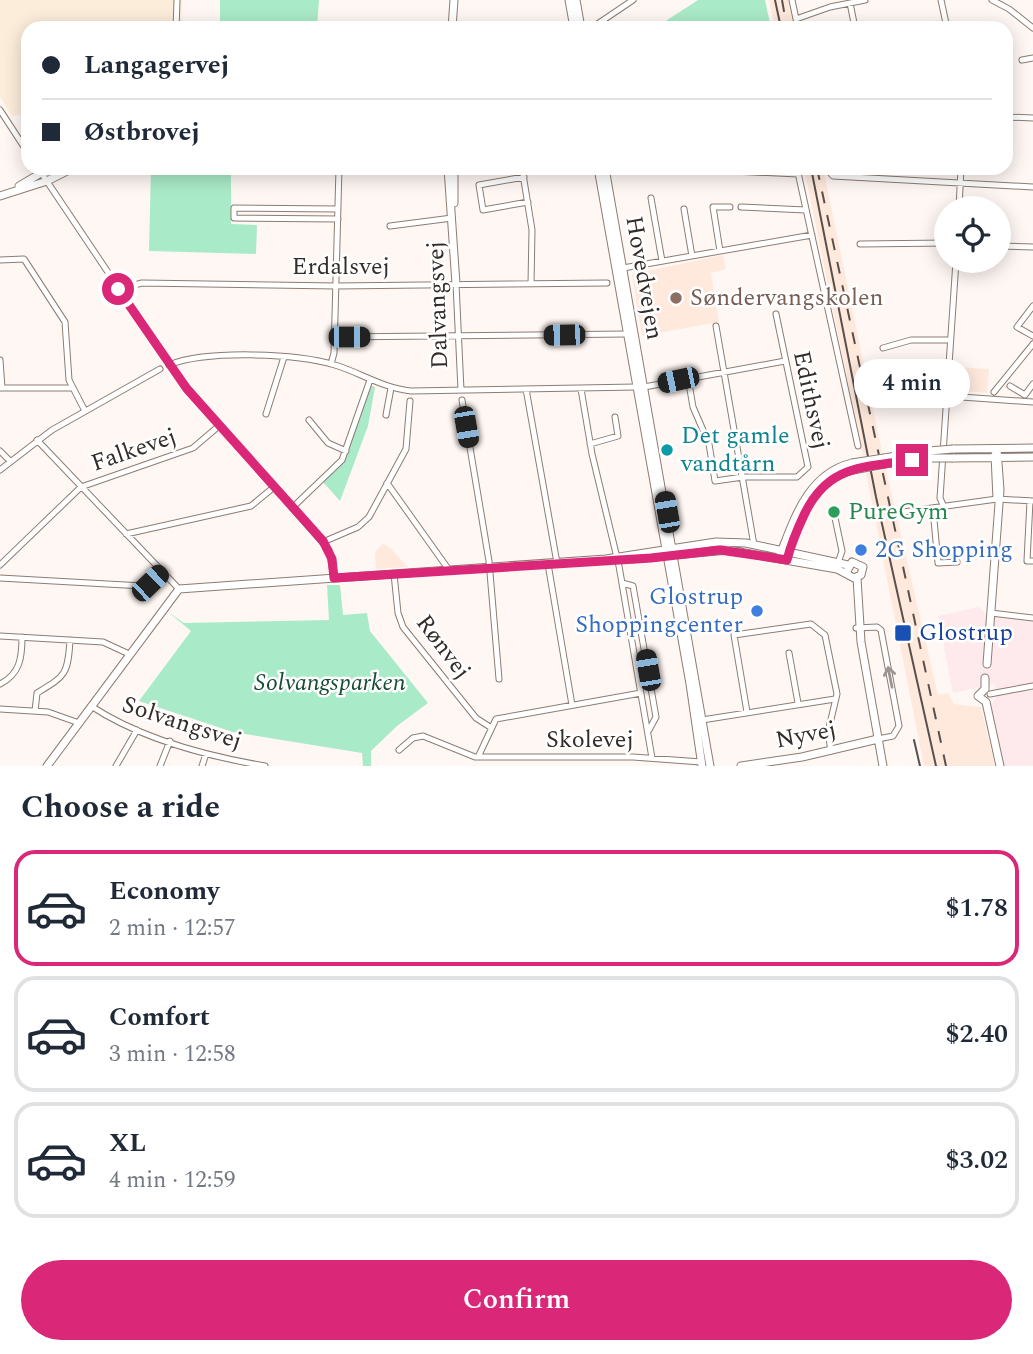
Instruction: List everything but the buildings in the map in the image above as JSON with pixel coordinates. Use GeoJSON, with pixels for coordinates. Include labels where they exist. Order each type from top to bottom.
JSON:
{"type":"FeatureCollection","features":[{"type":"Feature","properties":{"kind":"street"},"geometry":{"type":"LineString","coordinates":[[176,21],[177,0]]}},
{"type":"Feature","properties":{"kind":"street"},"geometry":{"type":"LineString","coordinates":[[452,21],[454,0]]}},
{"type":"Feature","properties":{"kind":"street"},"geometry":{"type":"LineString","coordinates":[[569,0],[573,21]]}},
{"type":"Feature","properties":{"kind":"street"},"geometry":{"type":"LineString","coordinates":[[576,0],[580,21]]}},
{"type":"Feature","properties":{"kind":"street"},"geometry":{"type":"LineString","coordinates":[[602,21],[633,0]]}},
{"type":"Feature","properties":{"kind":"street"},"geometry":{"type":"LineString","coordinates":[[792,0],[796,19],[838,3],[863,0]]}},
{"type":"Feature","properties":{"kind":"street"},"geometry":{"type":"LineString","coordinates":[[941,0],[946,21]]}},
{"type":"Feature","properties":{"kind":"street"},"geometry":{"type":"LineString","coordinates":[[992,0],[1009,9],[1033,28]]}},
{"type":"Feature","properties":{"kind":"street"},"geometry":{"type":"LineString","coordinates":[[850,3],[854,21]]}},
{"type":"Feature","properties":{"kind":"street"},"geometry":{"type":"LineString","coordinates":[[1021,60],[1033,58]]}},
{"type":"Feature","properties":{"kind":"street"},"geometry":{"type":"LineString","coordinates":[[0,110],[21,142]]}},
{"type":"Feature","properties":{"kind":"street"},"geometry":{"type":"LineString","coordinates":[[1013,117],[1033,118]]}},
{"type":"Feature","properties":{"kind":"street"},"geometry":{"type":"LineString","coordinates":[[10,192],[33,175]]}},
{"type":"Feature","properties":{"kind":"street"},"geometry":{"type":"LineString","coordinates":[[43,175],[169,365],[323,541],[332,559],[334,578]]}},
{"type":"Feature","properties":{"kind":"street"},"geometry":{"type":"LineString","coordinates":[[0,196],[59,175]]}},
{"type":"Feature","properties":{"kind":"street"},"geometry":{"type":"LineString","coordinates":[[331,363],[339,175]]}},
{"type":"Feature","properties":{"kind":"street","name":"Dalvangsvej"},"geometry":{"type":"LineString","coordinates":[[449,175],[461,390]]}},
{"type":"Feature","properties":{"kind":"street","name":"Dalvangsvej"},"geometry":{"type":"LineString","coordinates":[[453,218],[454,175]]}},
{"type":"Feature","properties":{"kind":"street","name":"Hovedvejen"},"geometry":{"type":"LineString","coordinates":[[599,175],[628,338],[640,387]]}},
{"type":"Feature","properties":{"kind":"street","name":"Hovedvejen"},"geometry":{"type":"LineString","coordinates":[[606,175],[701,764]]}},
{"type":"Feature","properties":{"kind":"street"},"geometry":{"type":"LineString","coordinates":[[798,175],[858,446]]}},
{"type":"Feature","properties":{"kind":"street"},"geometry":{"type":"LineString","coordinates":[[833,175],[1033,187]]}},
{"type":"Feature","properties":{"kind":"street"},"geometry":{"type":"LineString","coordinates":[[960,196],[961,175]]}},
{"type":"Feature","properties":{"kind":"street"},"geometry":{"type":"LineString","coordinates":[[528,202],[483,210],[479,185],[524,177],[528,202],[532,230],[531,284]]}},
{"type":"Feature","properties":{"kind":"street"},"geometry":{"type":"LineString","coordinates":[[651,198],[662,261]]}},
{"type":"Feature","properties":{"kind":"street"},"geometry":{"type":"LineString","coordinates":[[720,251],[713,207],[730,207]]}},
{"type":"Feature","properties":{"kind":"street"},"geometry":{"type":"LineString","coordinates":[[741,207],[806,210]]}},
{"type":"Feature","properties":{"kind":"street"},"geometry":{"type":"LineString","coordinates":[[338,209],[234,208],[234,218],[338,219]]}},
{"type":"Feature","properties":{"kind":"street"},"geometry":{"type":"LineString","coordinates":[[684,209],[692,256]]}},
{"type":"Feature","properties":{"kind":"street","name":"Dalvangsvej"},"geometry":{"type":"LineString","coordinates":[[390,226],[453,218]]}},
{"type":"Feature","properties":{"kind":"street"},"geometry":{"type":"LineString","coordinates":[[623,268],[812,235]]}},
{"type":"Feature","properties":{"kind":"street"},"geometry":{"type":"LineString","coordinates":[[860,244],[934,243]]}},
{"type":"Feature","properties":{"kind":"street"},"geometry":{"type":"LineString","coordinates":[[1011,246],[1033,247]]}},
{"type":"Feature","properties":{"kind":"street"},"geometry":{"type":"LineString","coordinates":[[0,260],[24,259],[62,316],[68,334],[68,376],[85,411]]}},
{"type":"Feature","properties":{"kind":"street"},"geometry":{"type":"LineString","coordinates":[[943,505],[940,498],[955,273]]}},
{"type":"Feature","properties":{"kind":"street","name":"Erdalsvej"},"geometry":{"type":"LineString","coordinates":[[118,289],[142,283],[336,286],[607,283]]}},
{"type":"Feature","properties":{"kind":"street"},"geometry":{"type":"LineString","coordinates":[[1033,306],[1017,327],[1033,336]]}},
{"type":"Feature","properties":{"kind":"street","name":"Edithsvej"},"geometry":{"type":"LineString","coordinates":[[743,477],[797,477],[808,467],[776,314]]}},
{"type":"Feature","properties":{"kind":"street"},"geometry":{"type":"LineString","coordinates":[[716,326],[754,545]]}},
{"type":"Feature","properties":{"kind":"street"},"geometry":{"type":"LineString","coordinates":[[334,337],[628,338]]}},
{"type":"Feature","properties":{"kind":"street"},"geometry":{"type":"LineString","coordinates":[[883,348],[911,340],[950,340]]}},
{"type":"Feature","properties":{"kind":"street"},"geometry":{"type":"LineString","coordinates":[[994,392],[1033,344]]}},
{"type":"Feature","properties":{"kind":"street"},"geometry":{"type":"LineString","coordinates":[[169,365],[200,356],[284,357],[331,363],[391,388],[461,390],[640,387],[785,361]]}},
{"type":"Feature","properties":{"kind":"street"},"geometry":{"type":"LineString","coordinates":[[266,414],[284,357]]}},
{"type":"Feature","properties":{"kind":"street"},"geometry":{"type":"LineString","coordinates":[[0,360],[1,388],[72,388]]}},
{"type":"Feature","properties":{"kind":"street"},"geometry":{"type":"LineString","coordinates":[[0,470],[37,440],[160,369]]}},
{"type":"Feature","properties":{"kind":"street"},"geometry":{"type":"LineString","coordinates":[[688,378],[694,409],[709,444],[715,481],[743,477]]}},
{"type":"Feature","properties":{"kind":"street"},"geometry":{"type":"LineString","coordinates":[[292,508],[337,466],[346,451],[370,380]]}},
{"type":"Feature","properties":{"kind":"street"},"geometry":{"type":"LineString","coordinates":[[1010,386],[1025,395],[1033,384]]}},
{"type":"Feature","properties":{"kind":"street"},"geometry":{"type":"LineString","coordinates":[[386,415],[391,388]]}},
{"type":"Feature","properties":{"kind":"street"},"geometry":{"type":"LineString","coordinates":[[526,389],[557,563]]}},
{"type":"Feature","properties":{"kind":"street"},"geometry":{"type":"LineString","coordinates":[[581,389],[590,444],[620,558],[623,591],[652,758]]}},
{"type":"Feature","properties":{"kind":"street"},"geometry":{"type":"LineString","coordinates":[[947,396],[1033,402]]}},
{"type":"Feature","properties":{"kind":"street"},"geometry":{"type":"LineString","coordinates":[[462,400],[488,568],[499,679]]}},
{"type":"Feature","properties":{"kind":"street"},"geometry":{"type":"LineString","coordinates":[[323,541],[364,522],[406,449],[410,401]]}},
{"type":"Feature","properties":{"kind":"street"},"geometry":{"type":"LineString","coordinates":[[590,444],[618,436],[615,418]]}},
{"type":"Feature","properties":{"kind":"street"},"geometry":{"type":"LineString","coordinates":[[309,420],[328,443],[346,451]]}},
{"type":"Feature","properties":{"kind":"street","name":"Falkevej"},"geometry":{"type":"LineString","coordinates":[[0,565],[81,487],[193,448],[220,425]]}},
{"type":"Feature","properties":{"kind":"street"},"geometry":{"type":"LineString","coordinates":[[37,440],[179,589]]}},
{"type":"Feature","properties":{"kind":"street"},"geometry":{"type":"LineString","coordinates":[[929,454],[953,458],[1033,448]]}},
{"type":"Feature","properties":{"kind":"street"},"geometry":{"type":"LineString","coordinates":[[784,556],[811,489],[827,473],[953,449],[1033,457]]}},
{"type":"Feature","properties":{"kind":"street"},"geometry":{"type":"LineString","coordinates":[[0,451],[10,461]]}},
{"type":"Feature","properties":{"kind":"street"},"geometry":{"type":"LineString","coordinates":[[987,664],[998,499],[994,490],[997,454]]}},
{"type":"Feature","properties":{"kind":"street"},"geometry":{"type":"LineString","coordinates":[[387,483],[449,570]]}},
{"type":"Feature","properties":{"kind":"street"},"geometry":{"type":"LineString","coordinates":[[126,534],[251,506],[274,487]]}},
{"type":"Feature","properties":{"kind":"street"},"geometry":{"type":"LineString","coordinates":[[903,512],[998,499],[1032,501],[1027,561],[1033,561]]}},
{"type":"Feature","properties":{"kind":"street"},"geometry":{"type":"LineString","coordinates":[[933,509],[938,563],[957,562]]}},
{"type":"Feature","properties":{"kind":"street"},"geometry":{"type":"LineString","coordinates":[[835,517],[842,551],[838,563]]}},
{"type":"Feature","properties":{"kind":"street"},"geometry":{"type":"LineString","coordinates":[[48,765],[179,589],[620,558],[722,542],[754,545],[784,556],[851,573]]}},
{"type":"Feature","properties":{"kind":"street"},"geometry":{"type":"LineString","coordinates":[[669,552],[728,550],[784,556],[838,563],[851,573],[857,628],[883,766]]}},
{"type":"Feature","properties":{"kind":"street","name":"Hovedvejen"},"geometry":{"type":"LineString","coordinates":[[669,552],[711,766]]}},
{"type":"Feature","properties":{"kind":"street"},"geometry":{"type":"LineString","coordinates":[[548,564],[572,705]]}},
{"type":"Feature","properties":{"kind":"street"},"geometry":{"type":"LineString","coordinates":[[0,578],[143,586],[162,572]]}},
{"type":"Feature","properties":{"kind":"street","name":"Rønvej"},"geometry":{"type":"LineString","coordinates":[[394,574],[398,613],[403,627],[476,718],[490,727]]}},
{"type":"Feature","properties":{"kind":"street"},"geometry":{"type":"LineString","coordinates":[[622,583],[633,586],[654,719],[648,733]]}},
{"type":"Feature","properties":{"kind":"street"},"geometry":{"type":"LineString","coordinates":[[991,613],[1033,618]]}},
{"type":"Feature","properties":{"kind":"street"},"geometry":{"type":"LineString","coordinates":[[747,712],[734,635],[804,623],[813,625],[825,635],[835,699],[828,732],[831,751]]}},
{"type":"Feature","properties":{"kind":"street"},"geometry":{"type":"LineString","coordinates":[[857,628],[880,629],[899,724],[896,734],[878,739]]}},
{"type":"Feature","properties":{"kind":"street"},"geometry":{"type":"LineString","coordinates":[[0,636],[105,642],[130,654]]}},
{"type":"Feature","properties":{"kind":"street"},"geometry":{"type":"LineString","coordinates":[[0,684],[14,676],[21,658],[22,637]]}},
{"type":"Feature","properties":{"kind":"street"},"geometry":{"type":"LineString","coordinates":[[35,711],[37,693],[61,680],[69,658],[70,640]]}},
{"type":"Feature","properties":{"kind":"street"},"geometry":{"type":"LineString","coordinates":[[789,653],[798,703]]}},
{"type":"Feature","properties":{"kind":"street"},"geometry":{"type":"LineString","coordinates":[[985,678],[1000,766]]}},
{"type":"Feature","properties":{"kind":"street"},"geometry":{"type":"LineString","coordinates":[[987,695],[1033,686]]}},
{"type":"Feature","properties":{"kind":"street"},"geometry":{"type":"LineString","coordinates":[[479,755],[496,719],[641,693]]}},
{"type":"Feature","properties":{"kind":"street"},"geometry":{"type":"LineString","coordinates":[[702,720],[835,699]]}},
{"type":"Feature","properties":{"kind":"street","name":"Solvangsvej"},"geometry":{"type":"LineString","coordinates":[[91,706],[116,722],[231,763],[265,766]]}},
{"type":"Feature","properties":{"kind":"street"},"geometry":{"type":"LineString","coordinates":[[0,709],[54,713],[79,723]]}},
{"type":"Feature","properties":{"kind":"street"},"geometry":{"type":"LineString","coordinates":[[645,714],[648,719],[654,719]]}},
{"type":"Feature","properties":{"kind":"street"},"geometry":{"type":"LineString","coordinates":[[116,766],[137,730]]}},
{"type":"Feature","properties":{"kind":"street","name":"Skolevej"},"geometry":{"type":"LineString","coordinates":[[399,750],[409,741],[423,736],[434,738],[457,752],[479,755],[652,758],[701,764]]}},
{"type":"Feature","properties":{"kind":"street","name":"Nyvej"},"geometry":{"type":"LineString","coordinates":[[741,766],[802,757],[878,739]]}},
{"type":"Feature","properties":{"kind":"street"},"geometry":{"type":"LineString","coordinates":[[160,766],[170,741]]}},
{"type":"Feature","properties":{"kind":"street"},"geometry":{"type":"LineString","coordinates":[[202,766],[206,754]]}},
{"type":"Feature","properties":{"kind":"street"},"geometry":{"type":"LineString","coordinates":[[563,757],[564,766]]}},
{"type":"Feature","properties":{"kind":"street"},"geometry":{"type":"LineString","coordinates":[[802,757],[803,766]]}},
{"type":"Feature","properties":{"kind":"street"},"geometry":{"type":"LineString","coordinates":[[701,764],[711,766]]}},
{"type":"Feature","properties":{"kind":"shaded area"},"geometry":{"type":"Polygon","coordinates":[[[0,0],[182,0],[181,21],[21,21],[21,115],[12,116],[0,97],[0,0]]]}},
{"type":"Feature","properties":{"kind":"shaded area"},"geometry":{"type":"Polygon","coordinates":[[[769,0],[789,0],[794,21],[774,21],[769,0]]]}},
{"type":"Feature","properties":{"kind":"shaded area"},"geometry":{"type":"Polygon","coordinates":[[[805,175],[824,175],[882,452],[863,456],[805,175]]]}},
{"type":"Feature","properties":{"kind":"shaded area","name":"Søndervangskolen"},"geometry":{"type":"Polygon","coordinates":[[[723,255],[726,269],[711,273],[719,322],[642,336],[632,274],[723,255]]]}},
{"type":"Feature","properties":{"kind":"shaded area"},"geometry":{"type":"Polygon","coordinates":[[[955,367],[989,369],[987,393],[953,390],[955,367]]]}},
{"type":"Feature","properties":{"kind":"shaded area"},"geometry":{"type":"Polygon","coordinates":[[[886,470],[938,695],[948,693],[954,704],[981,707],[995,766],[924,766],[866,473],[886,470]]]}},
{"type":"Feature","properties":{"kind":"shaded area"},"geometry":{"type":"Polygon","coordinates":[[[383,543],[408,567],[376,569],[375,552],[383,543]]]}},
{"type":"Feature","properties":{"kind":"shaded area"},"geometry":{"type":"Polygon","coordinates":[[[979,607],[987,616],[1033,621],[1033,766],[1004,766],[991,705],[997,696],[994,684],[953,693],[938,616],[979,607]]]}},
{"type":"Feature","properties":{"kind":"green space"},"geometry":{"type":"Polygon","coordinates":[[[220,0],[319,0],[318,21],[220,21],[220,0]]]}},
{"type":"Feature","properties":{"kind":"green space"},"geometry":{"type":"Polygon","coordinates":[[[698,0],[765,0],[770,21],[666,21],[698,0]]]}},
{"type":"Feature","properties":{"kind":"green space"},"geometry":{"type":"Polygon","coordinates":[[[151,175],[231,175],[231,224],[257,225],[256,254],[149,251],[151,175]]]}},
{"type":"Feature","properties":{"kind":"green space"},"geometry":{"type":"Polygon","coordinates":[[[370,385],[375,387],[368,426],[340,501],[323,482],[345,459],[370,385]]]}},
{"type":"Feature","properties":{"kind":"green space","name":"Solvangsparken"},"geometry":{"type":"Polygon","coordinates":[[[327,585],[340,585],[343,615],[367,613],[370,631],[428,703],[397,726],[371,751],[371,766],[363,766],[362,753],[233,732],[139,701],[191,631],[168,612],[184,623],[329,620],[327,585]]]}},
{"type":"Feature","properties":{"kind":"tram line"},"geometry":{"type":"LineString","coordinates":[[775,0],[780,21]]}},
{"type":"Feature","properties":{"kind":"tram line"},"geometry":{"type":"LineString","coordinates":[[812,175],[876,497],[936,766]]}},
{"type":"Feature","properties":{"kind":"tram line"},"geometry":{"type":"LineString","coordinates":[[914,740],[920,766]]}},
{"type":"Feature","properties":{"kind":"railway"},"geometry":{"type":"LineString","coordinates":[[782,0],[786,21]]}},
{"type":"Feature","properties":{"kind":"railway"},"geometry":{"type":"LineString","coordinates":[[819,175],[946,766]]}},
{"type":"Feature","properties":{"kind":"place","name":"Søndervangskolen"},"geometry":{"type":"Point","coordinates":[676,298]}},
{"type":"Feature","properties":{"kind":"place","name":"Det gamle vandtårn"},"geometry":{"type":"Point","coordinates":[667,450]}},
{"type":"Feature","properties":{"kind":"place","name":"PureGym"},"geometry":{"type":"Point","coordinates":[834,512]}},
{"type":"Feature","properties":{"kind":"place","name":"2G Shopping"},"geometry":{"type":"Point","coordinates":[861,550]}},
{"type":"Feature","properties":{"kind":"place","name":"Glostrup Shoppingcenter"},"geometry":{"type":"Point","coordinates":[757,611]}},
{"type":"Feature","properties":{"kind":"place","name":"Glostrup"},"geometry":{"type":"Point","coordinates":[903,633]}},
{"type":"Feature","properties":{"kind":"route"},"geometry":{"type":"LineString","coordinates":[[118,289],[187,389],[323,541],[332,559],[334,578],[666,557],[720,550],[787,560],[790,546],[810,502],[827,481],[840,473],[912,460]]}}]}
